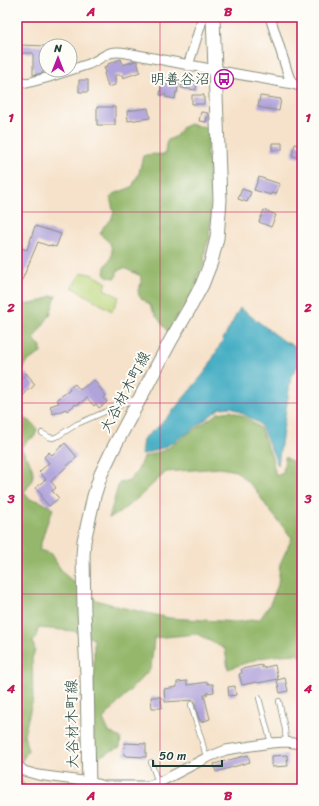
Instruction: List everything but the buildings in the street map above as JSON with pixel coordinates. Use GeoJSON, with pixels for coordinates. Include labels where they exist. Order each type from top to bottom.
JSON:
{"type":"FeatureCollection","features":[{"type":"Feature","properties":{"kind":"main road","name":"大谷材木町線"},"geometry":{"type":"LineString","coordinates":[[90,786],[84,612],[84,541],[94,496],[101,474],[140,398],[202,285],[211,262],[217,238],[220,200],[213,17]]}},
{"type":"Feature","properties":{"kind":"street"},"geometry":{"type":"LineString","coordinates":[[188,66],[203,17]]}},
{"type":"Feature","properties":{"kind":"street"},"geometry":{"type":"LineString","coordinates":[[270,17],[292,84]]}},
{"type":"Feature","properties":{"kind":"street"},"geometry":{"type":"LineString","coordinates":[[17,81],[27,83],[46,78],[89,64],[115,52],[127,53],[210,70]]}},
{"type":"Feature","properties":{"kind":"street"},"geometry":{"type":"LineString","coordinates":[[220,71],[302,87]]}},
{"type":"Feature","properties":{"kind":"street"},"geometry":{"type":"LineString","coordinates":[[17,765],[21,774],[38,775],[90,786],[147,786],[158,783],[206,758],[226,750],[270,743],[286,742],[302,744]]}},
{"type":"Feature","properties":{"kind":"lane"},"geometry":{"type":"LineString","coordinates":[[42,433],[54,438],[77,424],[124,403],[140,398]]}},
{"type":"Feature","properties":{"kind":"lane"},"geometry":{"type":"LineString","coordinates":[[259,698],[270,743]]}},
{"type":"Feature","properties":{"kind":"lane"},"geometry":{"type":"LineString","coordinates":[[279,701],[285,729],[286,742]]}},
{"type":"Feature","properties":{"kind":"lane"},"geometry":{"type":"LineString","coordinates":[[191,704],[206,758]]}},
{"type":"Feature","properties":{"kind":"lane"},"geometry":{"type":"LineString","coordinates":[[151,762],[158,783]]}},
{"type":"Feature","properties":{"kind":"green space"},"geometry":{"type":"Polygon","coordinates":[[[190,124],[208,128],[211,134],[206,153],[210,161],[210,210],[212,216],[209,231],[210,238],[204,256],[205,263],[197,277],[196,286],[185,307],[179,313],[168,332],[150,305],[139,296],[138,290],[141,284],[141,276],[124,268],[117,271],[115,278],[108,277],[104,274],[105,267],[111,258],[112,250],[110,243],[100,234],[104,226],[111,220],[114,212],[110,198],[114,194],[132,187],[139,173],[143,156],[165,154],[168,140],[175,137],[183,127],[190,124]]]}},
{"type":"Feature","properties":{"kind":"green space"},"geometry":{"type":"Polygon","coordinates":[[[81,273],[91,274],[98,277],[107,283],[104,289],[119,297],[112,311],[72,287],[81,273]]]}},
{"type":"Feature","properties":{"kind":"green space"},"geometry":{"type":"Polygon","coordinates":[[[51,296],[56,296],[50,315],[33,339],[41,346],[41,353],[31,359],[17,375],[17,304],[35,303],[51,296]]]}},
{"type":"Feature","properties":{"kind":"green space"},"geometry":{"type":"Polygon","coordinates":[[[231,411],[247,418],[260,428],[272,458],[276,476],[283,473],[285,457],[302,467],[302,658],[297,654],[260,658],[228,669],[225,649],[197,634],[154,638],[151,668],[103,719],[109,732],[121,738],[120,747],[93,759],[92,710],[94,639],[74,631],[38,628],[36,638],[33,642],[35,651],[32,658],[33,699],[24,735],[28,751],[17,768],[17,416],[30,421],[37,429],[35,436],[27,441],[21,448],[33,470],[32,480],[24,492],[29,499],[40,501],[53,509],[39,550],[50,553],[64,574],[96,600],[120,607],[169,618],[237,622],[260,619],[269,606],[278,585],[280,564],[292,538],[267,507],[255,489],[236,471],[220,468],[166,472],[139,497],[119,513],[109,518],[119,483],[129,481],[138,470],[143,457],[165,450],[218,413],[231,411]]]}},
{"type":"Feature","properties":{"kind":"green space"},"geometry":{"type":"Polygon","coordinates":[[[17,768],[21,781],[27,789],[17,789],[17,768]]]}},
{"type":"Feature","properties":{"kind":"water"},"geometry":{"type":"Polygon","coordinates":[[[240,308],[284,341],[302,350],[302,361],[291,376],[278,465],[260,424],[232,407],[220,408],[189,432],[165,447],[141,455],[143,439],[159,426],[172,412],[206,371],[240,308]]]}},
{"type":"Feature","properties":{"kind":"place","name":"明善谷沼"},"geometry":{"type":"Point","coordinates":[224,79]}}]}
